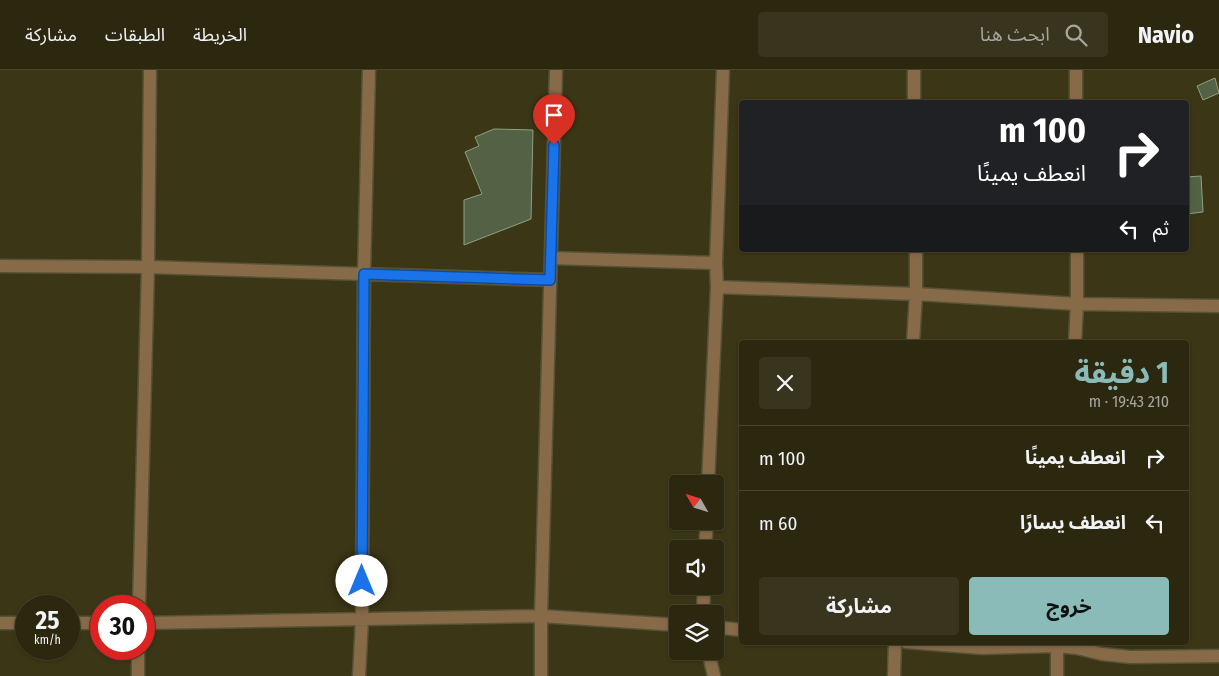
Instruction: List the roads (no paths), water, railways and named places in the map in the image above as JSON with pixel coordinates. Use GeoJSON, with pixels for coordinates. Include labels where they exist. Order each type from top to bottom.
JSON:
{"type":"FeatureCollection","features":[{"type":"Feature","properties":{"kind":"street"},"geometry":{"type":"LineString","coordinates":[[139,595],[148,267],[150,70]]}},
{"type":"Feature","properties":{"kind":"street"},"geometry":{"type":"LineString","coordinates":[[359,676],[362,619],[364,274],[369,70]]}},
{"type":"Feature","properties":{"kind":"street"},"geometry":{"type":"LineString","coordinates":[[541,676],[556,70]]}},
{"type":"Feature","properties":{"kind":"street"},"geometry":{"type":"LineString","coordinates":[[708,475],[723,70]]}},
{"type":"Feature","properties":{"kind":"street"},"geometry":{"type":"LineString","coordinates":[[914,70],[914,100]]}},
{"type":"Feature","properties":{"kind":"street"},"geometry":{"type":"LineString","coordinates":[[1076,70],[1076,100]]}},
{"type":"Feature","properties":{"kind":"street"},"geometry":{"type":"LineString","coordinates":[[913,340],[916,252]]}},
{"type":"Feature","properties":{"kind":"street"},"geometry":{"type":"LineString","coordinates":[[1075,340],[1078,304],[1077,252]]}},
{"type":"Feature","properties":{"kind":"street"},"geometry":{"type":"LineString","coordinates":[[551,258],[716,263]]}},
{"type":"Feature","properties":{"kind":"street"},"geometry":{"type":"LineString","coordinates":[[0,266],[148,267],[550,280]]}},
{"type":"Feature","properties":{"kind":"street"},"geometry":{"type":"LineString","coordinates":[[716,287],[916,294],[1078,304],[1219,306]]}},
{"type":"Feature","properties":{"kind":"street"},"geometry":{"type":"LineString","coordinates":[[155,623],[541,616],[669,624]]}},
{"type":"Feature","properties":{"kind":"street"},"geometry":{"type":"LineString","coordinates":[[0,623],[15,623]]}},
{"type":"Feature","properties":{"kind":"street"},"geometry":{"type":"LineString","coordinates":[[724,628],[739,630]]}},
{"type":"Feature","properties":{"kind":"street"},"geometry":{"type":"LineString","coordinates":[[894,676],[895,645]]}},
{"type":"Feature","properties":{"kind":"street"},"geometry":{"type":"LineString","coordinates":[[944,645],[982,648],[1038,645]]}},
{"type":"Feature","properties":{"kind":"street"},"geometry":{"type":"LineString","coordinates":[[1057,645],[1057,676]]}},
{"type":"Feature","properties":{"kind":"street"},"geometry":{"type":"LineString","coordinates":[[1062,645],[1102,654],[1130,657],[1219,656]]}},
{"type":"Feature","properties":{"kind":"street"},"geometry":{"type":"LineString","coordinates":[[138,660],[138,676]]}},
{"type":"Feature","properties":{"kind":"street"},"geometry":{"type":"LineString","coordinates":[[710,660],[714,676]]}}]}
